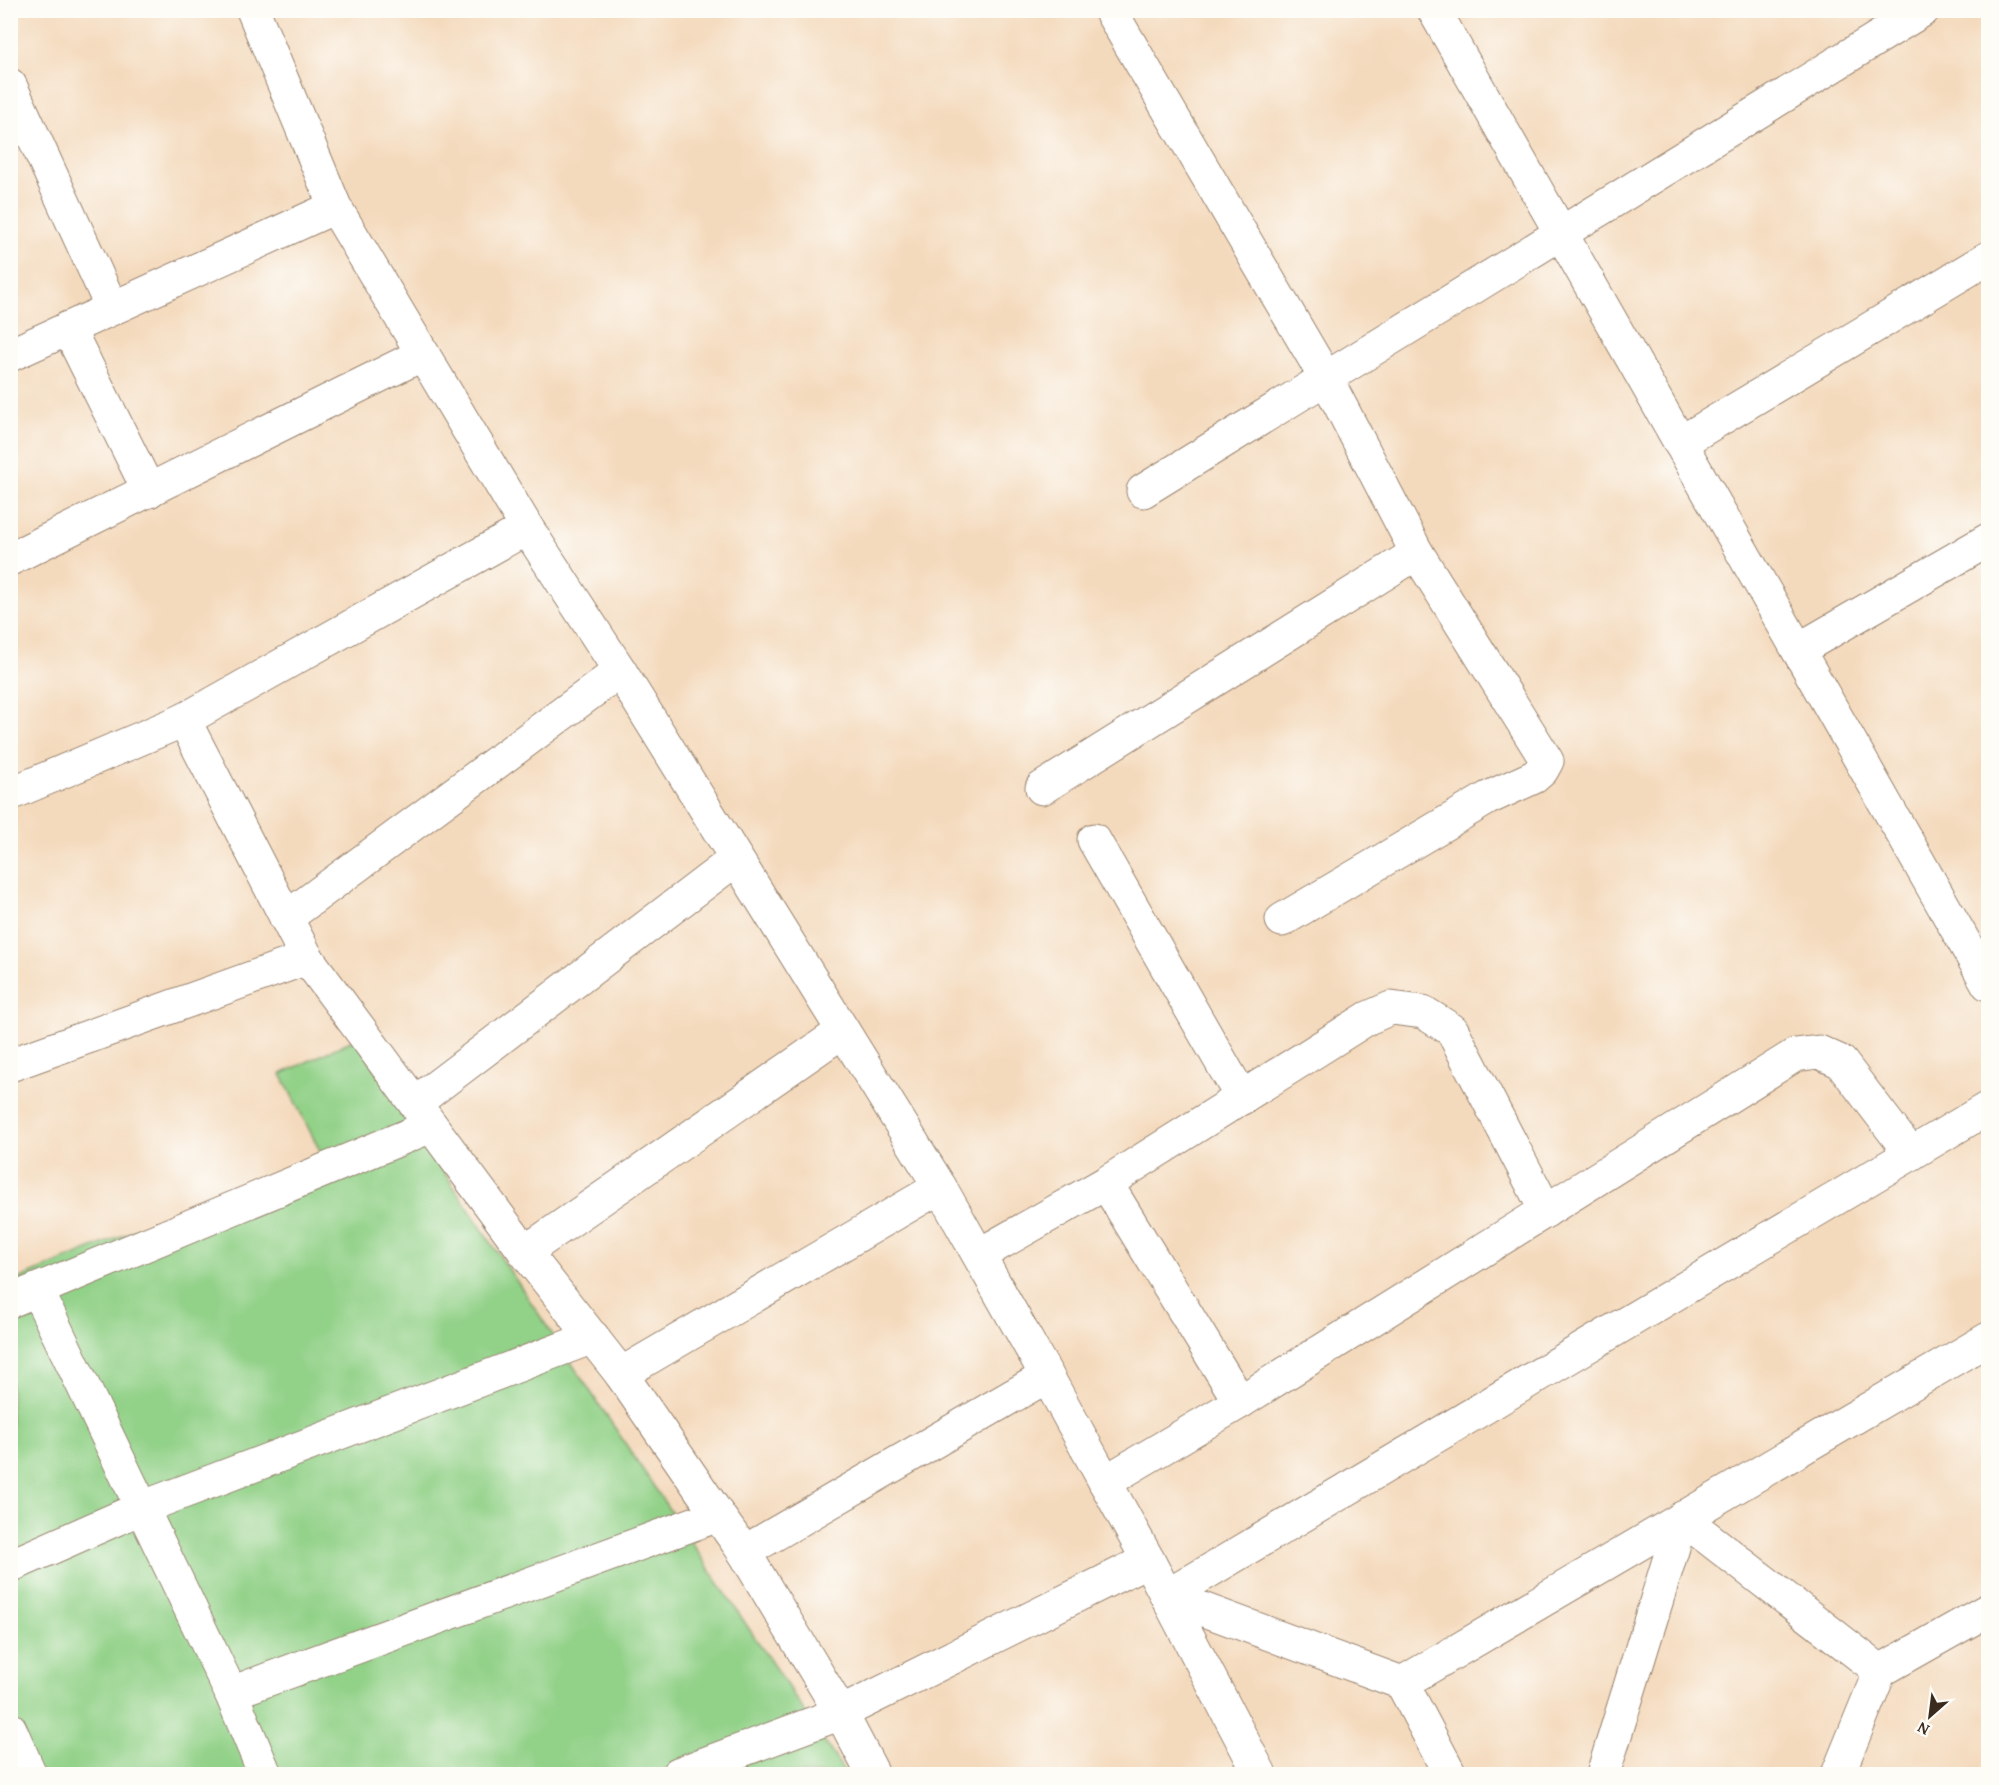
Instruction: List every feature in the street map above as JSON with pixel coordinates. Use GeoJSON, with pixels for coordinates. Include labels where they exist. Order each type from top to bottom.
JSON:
{"type":"FeatureCollection","features":[{"type":"Feature","properties":{"kind":"street"},"geometry":{"type":"LineString","coordinates":[[253,10],[335,207],[527,528],[620,671],[940,1187],[1148,1560],[1260,1774]]}},
{"type":"Feature","properties":{"kind":"street"},"geometry":{"type":"LineString","coordinates":[[1110,10],[1327,380],[1417,553],[1547,761],[1534,777],[1488,798],[1282,920]]}},
{"type":"Feature","properties":{"kind":"street"},"geometry":{"type":"LineString","coordinates":[[1434,10],[1989,984]]}},
{"type":"Feature","properties":{"kind":"street"},"geometry":{"type":"LineString","coordinates":[[1143,491],[1327,380],[1923,10]]}},
{"type":"Feature","properties":{"kind":"street"},"geometry":{"type":"LineString","coordinates":[[10,85],[112,308]]}},
{"type":"Feature","properties":{"kind":"street"},"geometry":{"type":"LineString","coordinates":[[10,356],[335,207]]}},
{"type":"Feature","properties":{"kind":"street"},"geometry":{"type":"LineString","coordinates":[[1680,443],[1989,258]]}},
{"type":"Feature","properties":{"kind":"street"},"geometry":{"type":"LineString","coordinates":[[68,328],[149,490]]}},
{"type":"Feature","properties":{"kind":"street"},"geometry":{"type":"LineString","coordinates":[[10,559],[423,354]]}},
{"type":"Feature","properties":{"kind":"street"},"geometry":{"type":"LineString","coordinates":[[10,794],[184,720],[527,528]]}},
{"type":"Feature","properties":{"kind":"street"},"geometry":{"type":"LineString","coordinates":[[1798,650],[1989,540]]}},
{"type":"Feature","properties":{"kind":"street"},"geometry":{"type":"LineString","coordinates":[[1042,788],[1417,553]]}},
{"type":"Feature","properties":{"kind":"street"},"geometry":{"type":"LineString","coordinates":[[286,918],[620,671]]}},
{"type":"Feature","properties":{"kind":"street"},"geometry":{"type":"LineString","coordinates":[[184,720],[307,958],[525,1252],[621,1374],[744,1552],[841,1713],[873,1774]]}},
{"type":"Feature","properties":{"kind":"street"},"geometry":{"type":"LineString","coordinates":[[1094,840],[1242,1098]]}},
{"type":"Feature","properties":{"kind":"street"},"geometry":{"type":"LineString","coordinates":[[265,1774],[231,1693],[141,1508],[24,1295],[423,1114],[736,859]]}},
{"type":"Feature","properties":{"kind":"street"},"geometry":{"type":"LineString","coordinates":[[10,1065],[307,958]]}},
{"type":"Feature","properties":{"kind":"street"},"geometry":{"type":"LineString","coordinates":[[979,1256],[1106,1183],[1368,1018],[1391,1008],[1423,1012],[1452,1030],[1546,1211]]}},
{"type":"Feature","properties":{"kind":"street"},"geometry":{"type":"LineString","coordinates":[[525,1252],[843,1031]]}},
{"type":"Feature","properties":{"kind":"street"},"geometry":{"type":"LineString","coordinates":[[1105,1482],[1240,1402],[1795,1055],[1819,1052],[1841,1062],[1911,1154]]}},
{"type":"Feature","properties":{"kind":"street"},"geometry":{"type":"LineString","coordinates":[[1167,1596],[1989,1108]]}},
{"type":"Feature","properties":{"kind":"street"},"geometry":{"type":"LineString","coordinates":[[1106,1183],[1240,1402]]}},
{"type":"Feature","properties":{"kind":"street"},"geometry":{"type":"LineString","coordinates":[[621,1374],[940,1187]]}},
{"type":"Feature","properties":{"kind":"street"},"geometry":{"type":"LineString","coordinates":[[10,1566],[141,1508],[592,1337]]}},
{"type":"Feature","properties":{"kind":"street"},"geometry":{"type":"LineString","coordinates":[[1402,1683],[1989,1339]]}},
{"type":"Feature","properties":{"kind":"street"},"geometry":{"type":"LineString","coordinates":[[744,1552],[1047,1376]]}},
{"type":"Feature","properties":{"kind":"street"},"geometry":{"type":"LineString","coordinates":[[231,1693],[718,1515]]}},
{"type":"Feature","properties":{"kind":"street"},"geometry":{"type":"LineString","coordinates":[[1682,1518],[1880,1671]]}},
{"type":"Feature","properties":{"kind":"street"},"geometry":{"type":"LineString","coordinates":[[1604,1774],[1682,1518]]}},
{"type":"Feature","properties":{"kind":"street"},"geometry":{"type":"LineString","coordinates":[[678,1774],[841,1713],[1148,1560]]}},
{"type":"Feature","properties":{"kind":"street"},"geometry":{"type":"LineString","coordinates":[[1167,1596],[1402,1683],[1450,1774]]}},
{"type":"Feature","properties":{"kind":"street"},"geometry":{"type":"LineString","coordinates":[[1838,1774],[1880,1671],[1989,1610]]}},
{"type":"Feature","properties":{"kind":"street"},"geometry":{"type":"LineString","coordinates":[[10,1729],[30,1774]]}},
{"type":"Feature","properties":{"kind":"green space"},"geometry":{"type":"Polygon","coordinates":[[[355,1039],[846,1774],[11,1774],[11,1282],[321,1153],[281,1074],[355,1039]]]}}]}
